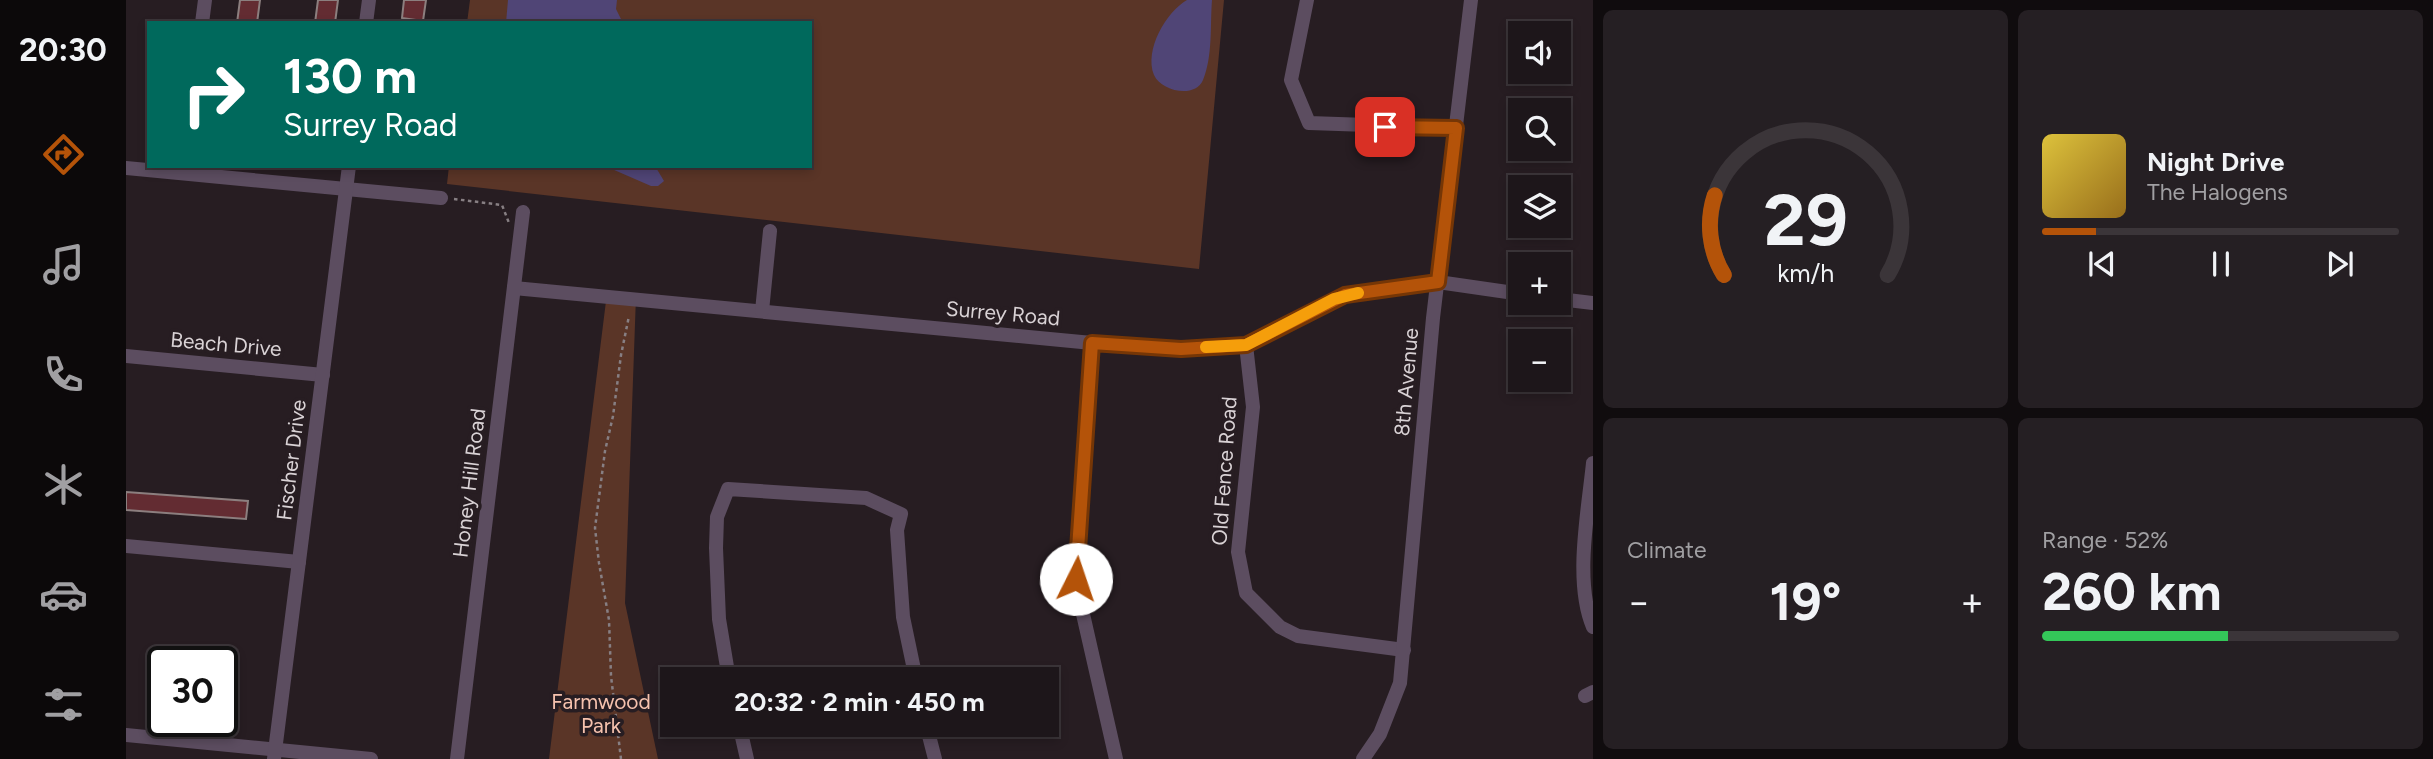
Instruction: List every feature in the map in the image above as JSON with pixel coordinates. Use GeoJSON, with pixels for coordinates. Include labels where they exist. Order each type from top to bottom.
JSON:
{"type":"FeatureCollection","features":[{"type":"Feature","properties":{"kind":"street"},"geometry":{"type":"LineString","coordinates":[[202,21],[205,0]]}},
{"type":"Feature","properties":{"kind":"street"},"geometry":{"type":"LineString","coordinates":[[366,21],[369,0]]}},
{"type":"Feature","properties":{"kind":"street"},"geometry":{"type":"LineString","coordinates":[[1307,0],[1291,79],[1309,123],[1456,128]]}},
{"type":"Feature","properties":{"kind":"street","name":"8th Avenue"},"geometry":{"type":"LineString","coordinates":[[1363,759],[1380,734],[1395,696],[1404,650],[1438,282],[1471,0]]}},
{"type":"Feature","properties":{"kind":"street"},"geometry":{"type":"LineString","coordinates":[[126,167],[147,168]]}},
{"type":"Feature","properties":{"kind":"street"},"geometry":{"type":"LineString","coordinates":[[154,168],[441,198]]}},
{"type":"Feature","properties":{"kind":"street","name":"Fischer Drive"},"geometry":{"type":"LineString","coordinates":[[274,754],[349,168]]}},
{"type":"Feature","properties":{"kind":"street","name":"Honey Hill Road"},"geometry":{"type":"LineString","coordinates":[[457,759],[523,212]]}},
{"type":"Feature","properties":{"kind":"street"},"geometry":{"type":"LineString","coordinates":[[762,311],[770,231]]}},
{"type":"Feature","properties":{"kind":"street","name":"Surrey Road"},"geometry":{"type":"LineString","coordinates":[[514,288],[1092,343],[1181,349],[1246,345],[1345,295],[1438,282],[1508,292]]}},
{"type":"Feature","properties":{"kind":"street"},"geometry":{"type":"LineString","coordinates":[[1571,300],[1593,303]]}},
{"type":"Feature","properties":{"kind":"street"},"geometry":{"type":"LineString","coordinates":[[1092,343],[1076,579],[1116,759]]}},
{"type":"Feature","properties":{"kind":"street","name":"Old Fence Road"},"geometry":{"type":"LineString","coordinates":[[1246,345],[1253,407],[1238,552],[1246,593],[1280,627],[1297,636],[1404,650]]}},
{"type":"Feature","properties":{"kind":"street","name":"Beach Drive"},"geometry":{"type":"LineString","coordinates":[[126,356],[323,375]]}},
{"type":"Feature","properties":{"kind":"street"},"geometry":{"type":"LineString","coordinates":[[1593,463],[1590,525],[1584,568],[1588,615],[1593,627]]}},
{"type":"Feature","properties":{"kind":"street"},"geometry":{"type":"LineString","coordinates":[[727,667],[719,619],[716,548],[717,517],[728,489],[866,498],[901,513],[897,530],[903,617],[913,667]]}},
{"type":"Feature","properties":{"kind":"street"},"geometry":{"type":"LineString","coordinates":[[126,546],[299,562]]}},
{"type":"Feature","properties":{"kind":"street"},"geometry":{"type":"LineString","coordinates":[[126,735],[274,754],[370,759]]}},
{"type":"Feature","properties":{"kind":"street"},"geometry":{"type":"LineString","coordinates":[[742,737],[747,759]]}},
{"type":"Feature","properties":{"kind":"street"},"geometry":{"type":"LineString","coordinates":[[929,737],[934,759]]}},
{"type":"Feature","properties":{"kind":"path"},"geometry":{"type":"LineString","coordinates":[[441,198],[502,205],[509,224]]}},
{"type":"Feature","properties":{"kind":"path"},"geometry":{"type":"LineString","coordinates":[[621,759],[611,676],[609,620],[598,563],[595,528],[605,451],[629,316]]}},
{"type":"Feature","properties":{"kind":"green space"},"geometry":{"type":"Polygon","coordinates":[[[470,0],[1224,0],[1199,269],[447,184],[449,168],[812,168],[812,21],[467,21],[470,0]]]}},
{"type":"Feature","properties":{"kind":"green space","name":"Farmwood Park"},"geometry":{"type":"Polygon","coordinates":[[[607,293],[636,296],[625,603],[658,759],[549,759],[607,293]]]}},
{"type":"Feature","properties":{"kind":"shaded area"},"geometry":{"type":"Polygon","coordinates":[[[508,0],[617,0],[616,9],[622,21],[506,21],[508,0]]]}},
{"type":"Feature","properties":{"kind":"shaded area"},"geometry":{"type":"Polygon","coordinates":[[[1187,0],[1212,0],[1210,51],[1206,71],[1199,86],[1178,91],[1158,81],[1154,75],[1152,54],[1165,22],[1187,0]]]}},
{"type":"Feature","properties":{"kind":"shaded area"},"geometry":{"type":"Polygon","coordinates":[[[610,168],[656,168],[664,181],[658,186],[651,186],[610,168]]]}},
{"type":"Feature","properties":{"kind":"building"},"geometry":{"type":"Polygon","coordinates":[[[240,0],[260,0],[257,21],[237,21],[240,0]]]}},
{"type":"Feature","properties":{"kind":"building"},"geometry":{"type":"Polygon","coordinates":[[[318,0],[338,0],[335,21],[315,21],[318,0]]]}},
{"type":"Feature","properties":{"kind":"building"},"geometry":{"type":"Polygon","coordinates":[[[404,0],[426,0],[423,21],[402,18],[404,0]]]}},
{"type":"Feature","properties":{"kind":"building"},"geometry":{"type":"Polygon","coordinates":[[[126,492],[248,501],[246,519],[126,510],[126,492]]]}},
{"type":"Feature","properties":{"kind":"slow traffic"},"geometry":{"type":"LineString","coordinates":[[1206,347],[1246,345],[1334,299],[1358,293]]}},
{"type":"Feature","properties":{"kind":"route"},"geometry":{"type":"LineString","coordinates":[[1076,579],[1092,343],[1181,349],[1246,345],[1345,295],[1438,282],[1456,128],[1385,127]]}}]}
